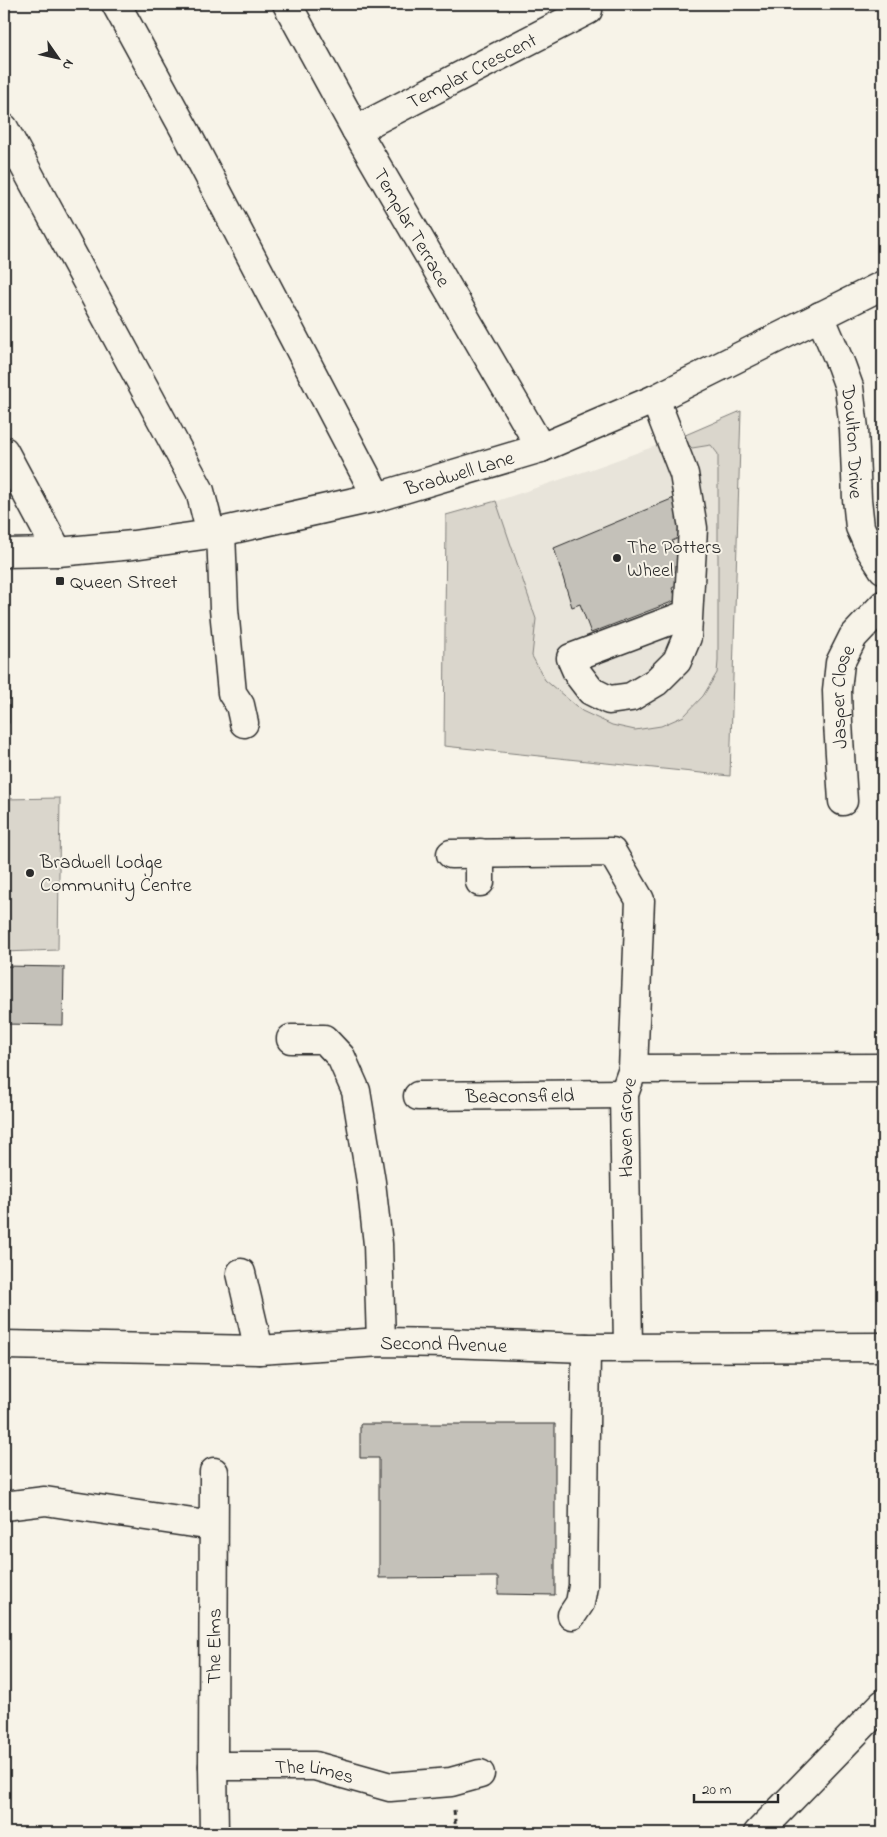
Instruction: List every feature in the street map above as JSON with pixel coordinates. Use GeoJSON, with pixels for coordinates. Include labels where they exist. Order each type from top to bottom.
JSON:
{"type":"FeatureCollection","features":[{"type":"Feature","properties":{"kind":"street"},"geometry":{"type":"LineString","coordinates":[[116,4],[187,134],[377,496]]}},
{"type":"Feature","properties":{"kind":"street","name":"Templar Terrace"},"geometry":{"type":"LineString","coordinates":[[287,4],[356,130],[541,448]]}},
{"type":"Feature","properties":{"kind":"street","name":"Templar Crescent"},"geometry":{"type":"LineString","coordinates":[[356,130],[588,10]]}},
{"type":"Feature","properties":{"kind":"street"},"geometry":{"type":"LineString","coordinates":[[4,128],[200,491],[216,533],[232,693],[240,705],[244,723]]}},
{"type":"Feature","properties":{"kind":"street","name":"Bradwell Lane"},"geometry":{"type":"LineString","coordinates":[[4,554],[58,552],[133,545],[216,533],[377,496],[541,448],[654,399],[883,285]]}},
{"type":"Feature","properties":{"kind":"street","name":"Doulton Drive"},"geometry":{"type":"LineString","coordinates":[[820,316],[842,365],[849,387],[854,429],[860,527],[870,549],[883,569]]}},
{"type":"Feature","properties":{"kind":"street"},"geometry":{"type":"LineString","coordinates":[[654,399],[684,474],[693,528],[688,614]]}},
{"type":"Feature","properties":{"kind":"street"},"geometry":{"type":"LineString","coordinates":[[4,451],[58,552]]}},
{"type":"Feature","properties":{"kind":"street","name":"Jasper Close"},"geometry":{"type":"LineString","coordinates":[[844,802],[837,690],[840,663],[853,638],[883,605]]}},
{"type":"Feature","properties":{"kind":"street"},"geometry":{"type":"LineString","coordinates":[[451,854],[612,852],[640,900],[633,1068]]}},
{"type":"Feature","properties":{"kind":"street"},"geometry":{"type":"LineString","coordinates":[[480,853],[480,882]]}},
{"type":"Feature","properties":{"kind":"street"},"geometry":{"type":"LineString","coordinates":[[291,1039],[324,1039],[341,1057],[356,1091],[371,1182],[378,1244],[381,1342]]}},
{"type":"Feature","properties":{"kind":"street","name":"Haven Grove"},"geometry":{"type":"LineString","coordinates":[[628,1347],[624,1094],[633,1068],[883,1068]]}},
{"type":"Feature","properties":{"kind":"street","name":"Beaconsfield"},"geometry":{"type":"LineString","coordinates":[[418,1096],[624,1094]]}},
{"type":"Feature","properties":{"kind":"street"},"geometry":{"type":"LineString","coordinates":[[241,1273],[259,1350]]}},
{"type":"Feature","properties":{"kind":"street","name":"Second Avenue"},"geometry":{"type":"LineString","coordinates":[[4,1345],[259,1350],[381,1342],[586,1348],[883,1347]]}},
{"type":"Feature","properties":{"kind":"street"},"geometry":{"type":"LineString","coordinates":[[572,1615],[580,1604],[583,1586],[586,1348]]}},
{"type":"Feature","properties":{"kind":"street","name":"The Elms"},"geometry":{"type":"LineString","coordinates":[[213,1766],[214,1472]]}},
{"type":"Feature","properties":{"kind":"street"},"geometry":{"type":"LineString","coordinates":[[4,1506],[45,1502],[213,1526]]}},
{"type":"Feature","properties":{"kind":"street"},"geometry":{"type":"LineString","coordinates":[[758,1833],[883,1704]]}},
{"type":"Feature","properties":{"kind":"street"},"geometry":{"type":"LineString","coordinates":[[213,1766],[214,1833]]}},
{"type":"Feature","properties":{"kind":"street","name":"The Limes"},"geometry":{"type":"LineString","coordinates":[[213,1766],[315,1766],[390,1787],[452,1782],[480,1774]]}},
{"type":"Feature","properties":{"kind":"shaded area"},"geometry":{"type":"Polygon","coordinates":[[[741,411],[730,776],[444,746],[446,515],[497,501],[589,470],[683,436],[741,411]]]}},
{"type":"Feature","properties":{"kind":"shaded area"},"geometry":{"type":"Polygon","coordinates":[[[741,411],[730,776],[444,746],[446,515],[496,501],[536,619],[532,656],[545,680],[582,711],[612,725],[635,730],[661,726],[684,716],[703,696],[717,673],[718,661],[718,454],[711,445],[692,448],[683,436],[741,411]]]}},
{"type":"Feature","properties":{"kind":"shaded area","name":"Bradwell Lodge Community Centre"},"geometry":{"type":"Polygon","coordinates":[[[60,798],[58,950],[4,952],[4,799],[60,798]]]}},
{"type":"Feature","properties":{"kind":"building","name":"The Potters Wheel"},"geometry":{"type":"Polygon","coordinates":[[[674,498],[685,535],[672,541],[681,569],[675,571],[679,584],[672,588],[677,600],[591,633],[580,604],[572,607],[554,548],[674,498]]]}},
{"type":"Feature","properties":{"kind":"building"},"geometry":{"type":"Polygon","coordinates":[[[4,686],[9,686],[9,723],[4,723],[4,686]]]}},
{"type":"Feature","properties":{"kind":"building"},"geometry":{"type":"Polygon","coordinates":[[[4,966],[64,967],[63,1025],[4,1024],[4,966]]]}},
{"type":"Feature","properties":{"kind":"building"},"geometry":{"type":"Polygon","coordinates":[[[360,1424],[555,1424],[555,1595],[498,1594],[498,1577],[379,1578],[379,1458],[360,1458],[360,1424]]]}},
{"type":"Feature","properties":{"kind":"place","name":"The Potters Wheel"},"geometry":{"type":"Point","coordinates":[617,558]}},
{"type":"Feature","properties":{"kind":"place","name":"Queen Street"},"geometry":{"type":"Point","coordinates":[60,581]}},
{"type":"Feature","properties":{"kind":"place","name":"Bradwell Lodge Community Centre"},"geometry":{"type":"Point","coordinates":[30,873]}}]}
